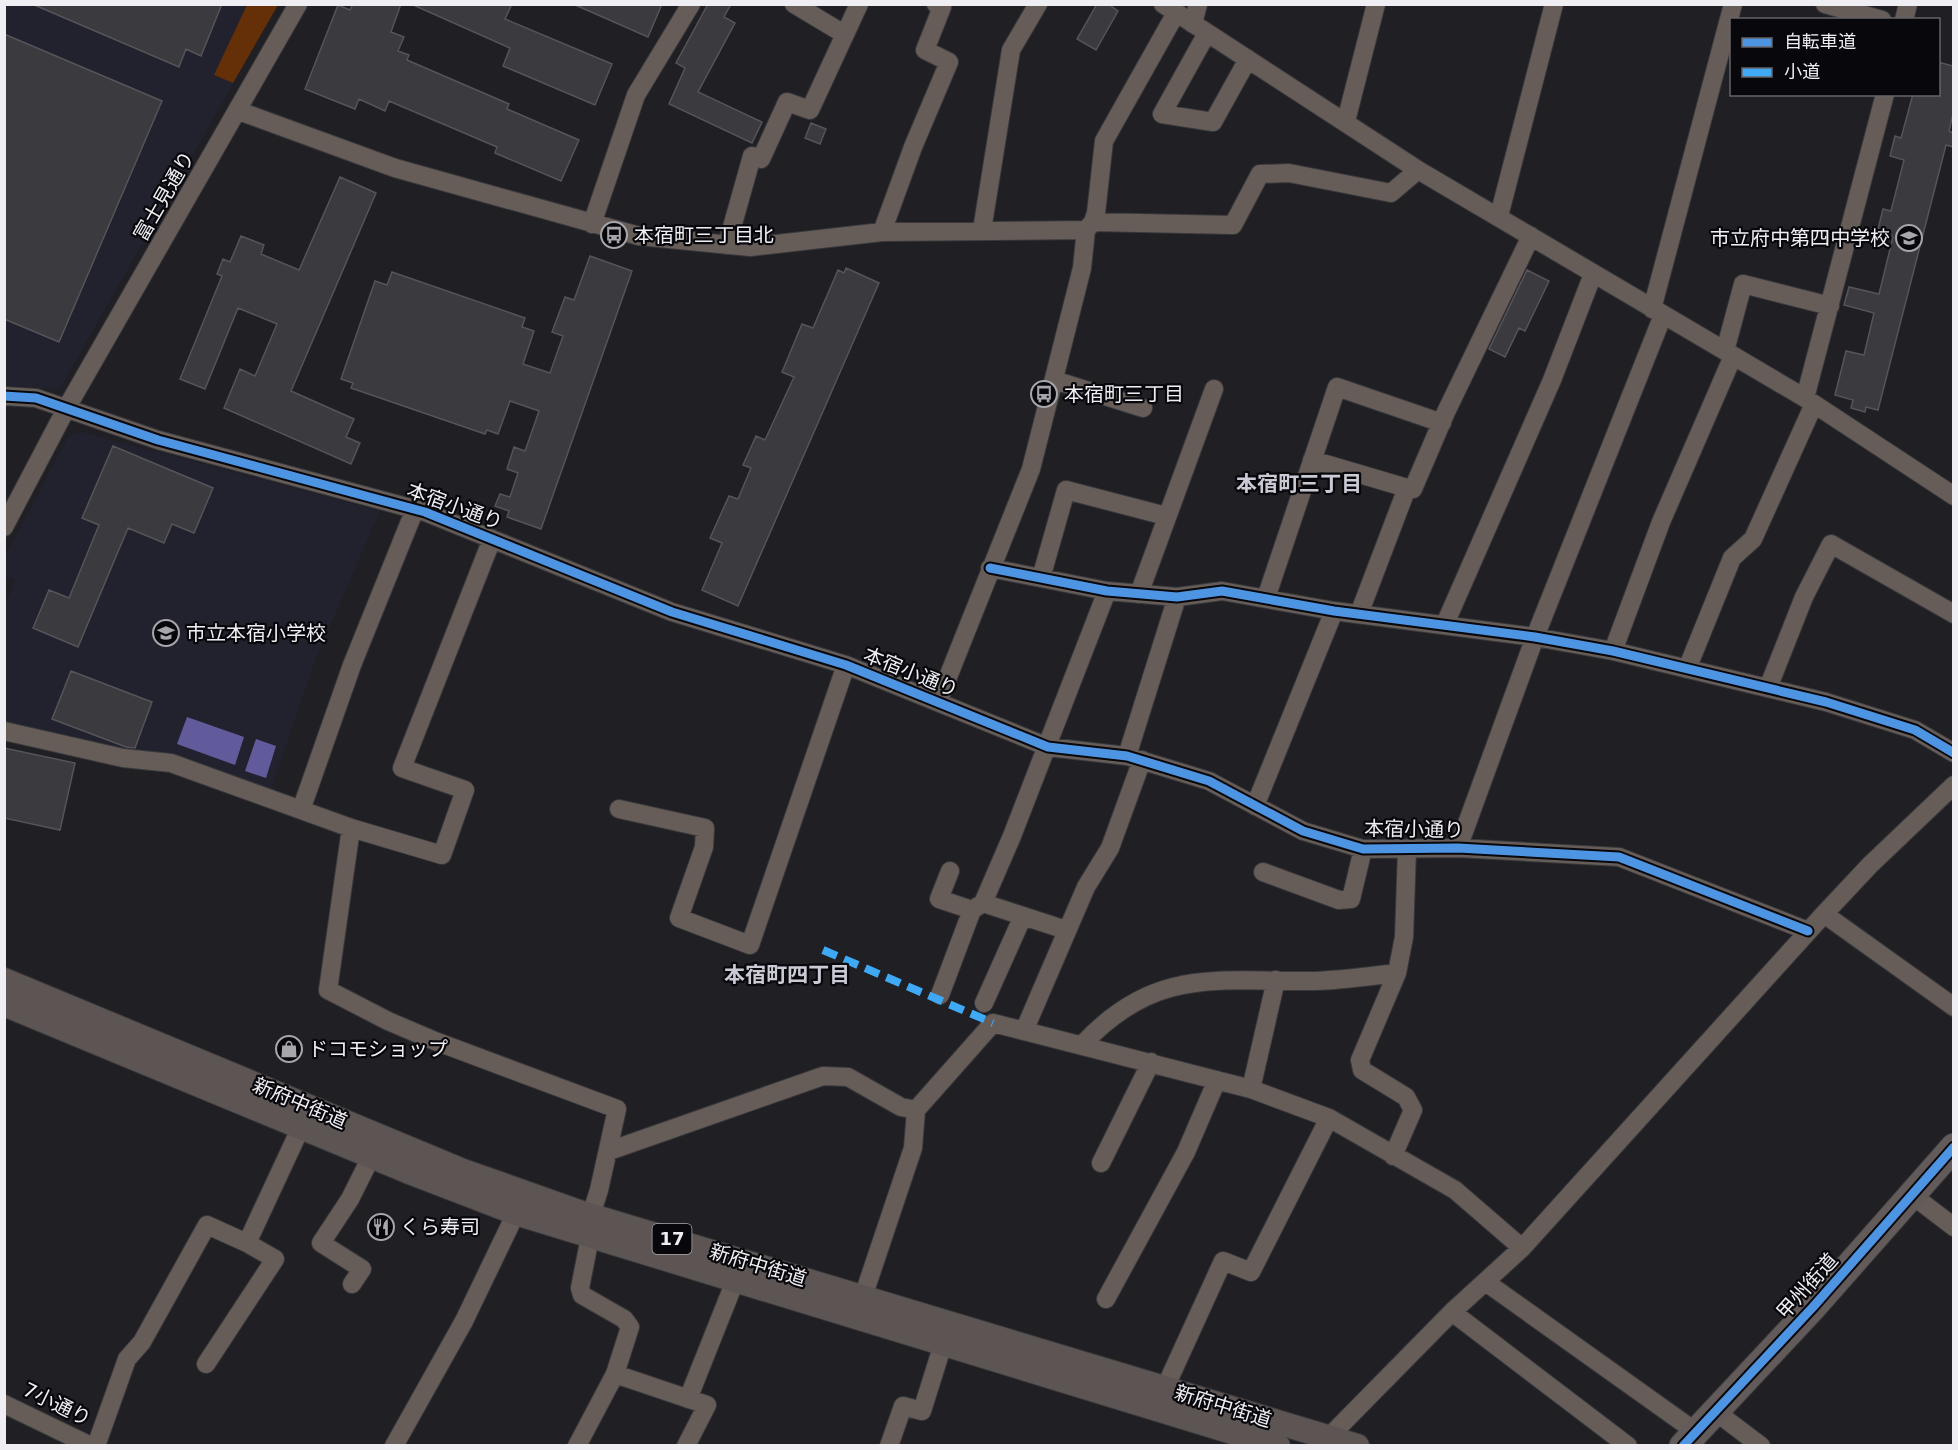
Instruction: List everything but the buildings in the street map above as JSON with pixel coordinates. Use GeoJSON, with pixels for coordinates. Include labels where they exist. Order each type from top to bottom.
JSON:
{"type":"FeatureCollection","features":[{"type":"Feature","properties":{"kind":"highway","name":"甲州街道"},"geometry":{"type":"LineString","coordinates":[[1690,1439],[1912,1196],[1953,1147]]}},
{"type":"Feature","properties":{"kind":"main road","name":"新府中街道"},"geometry":{"type":"LineString","coordinates":[[4,980],[591,1226],[735,1281],[1278,1446]]}},
{"type":"Feature","properties":{"kind":"main road","name":"新府中街道"},"geometry":{"type":"LineString","coordinates":[[4,1004],[371,1156],[516,1213],[591,1226],[863,1297],[1165,1388],[1325,1442],[1357,1446]]}},
{"type":"Feature","properties":{"kind":"street","name":"富士見通り"},"geometry":{"type":"LineString","coordinates":[[4,527],[66,409],[239,111],[298,4]]}},
{"type":"Feature","properties":{"kind":"street"},"geometry":{"type":"LineString","coordinates":[[592,224],[636,95],[692,4]]}},
{"type":"Feature","properties":{"kind":"street"},"geometry":{"type":"LineString","coordinates":[[794,4],[844,34]]}},
{"type":"Feature","properties":{"kind":"street"},"geometry":{"type":"LineString","coordinates":[[727,245],[752,156],[761,159],[787,102],[810,110],[859,4]]}},
{"type":"Feature","properties":{"kind":"street"},"geometry":{"type":"LineString","coordinates":[[882,232],[913,147],[950,62],[925,50],[942,7],[936,4]]}},
{"type":"Feature","properties":{"kind":"street"},"geometry":{"type":"LineString","coordinates":[[981,230],[1011,50],[1038,4]]}},
{"type":"Feature","properties":{"kind":"street"},"geometry":{"type":"LineString","coordinates":[[1198,4],[1200,28],[1162,114],[1213,122],[1248,59]]}},
{"type":"Feature","properties":{"kind":"street"},"geometry":{"type":"LineString","coordinates":[[1347,121],[1376,4]]}},
{"type":"Feature","properties":{"kind":"street"},"geometry":{"type":"LineString","coordinates":[[1499,216],[1554,4]]}},
{"type":"Feature","properties":{"kind":"street"},"geometry":{"type":"LineString","coordinates":[[1458,848],[1658,312],[1733,4]]}},
{"type":"Feature","properties":{"kind":"street"},"geometry":{"type":"LineString","coordinates":[[1825,4],[1875,18]]}},
{"type":"Feature","properties":{"kind":"street"},"geometry":{"type":"LineString","coordinates":[[938,702],[1031,470],[1082,268],[1104,141],[1170,9],[1347,121],[1418,170],[1809,401],[1953,496]]}},
{"type":"Feature","properties":{"kind":"street"},"geometry":{"type":"LineString","coordinates":[[1687,669],[1732,558],[1753,538],[1809,401],[1830,306],[1884,96]]}},
{"type":"Feature","properties":{"kind":"street"},"geometry":{"type":"LineString","coordinates":[[239,111],[395,168],[592,224],[639,236],[750,247],[882,232],[1090,226],[1233,225],[1260,174],[1289,172],[1391,193],[1418,170]]}},
{"type":"Feature","properties":{"kind":"street"},"geometry":{"type":"LineString","coordinates":[[1312,460],[1413,489],[1531,236]]}},
{"type":"Feature","properties":{"kind":"street"},"geometry":{"type":"LineString","coordinates":[[1445,624],[1552,380],[1593,274]]}},
{"type":"Feature","properties":{"kind":"street"},"geometry":{"type":"LineString","coordinates":[[1613,651],[1661,522],[1729,353],[1743,284],[1830,306]]}},
{"type":"Feature","properties":{"kind":"street"},"geometry":{"type":"LineString","coordinates":[[1054,380],[1143,408]]}},
{"type":"Feature","properties":{"kind":"street"},"geometry":{"type":"LineString","coordinates":[[1266,598],[1337,387],[1442,423]]}},
{"type":"Feature","properties":{"kind":"street"},"geometry":{"type":"LineString","coordinates":[[1139,594],[1214,389]]}},
{"type":"Feature","properties":{"kind":"street","name":"本宿小通り"},"geometry":{"type":"LineString","coordinates":[[4,396],[36,398],[158,440],[415,509],[672,612],[846,665],[1048,747],[1134,758],[1209,781],[1303,831],[1363,849],[1458,848],[1619,857],[1809,931]]}},
{"type":"Feature","properties":{"kind":"street"},"geometry":{"type":"LineString","coordinates":[[1359,614],[1407,488]]}},
{"type":"Feature","properties":{"kind":"street"},"geometry":{"type":"LineString","coordinates":[[1041,578],[1066,490],[1166,516]]}},
{"type":"Feature","properties":{"kind":"street"},"geometry":{"type":"LineString","coordinates":[[302,810],[352,665],[415,509]]}},
{"type":"Feature","properties":{"kind":"street"},"geometry":{"type":"LineString","coordinates":[[4,730],[123,758],[171,763],[351,828],[442,855],[465,790],[402,768],[492,539]]}},
{"type":"Feature","properties":{"kind":"street"},"geometry":{"type":"LineString","coordinates":[[1768,688],[1804,597],[1831,544],[1953,614]]}},
{"type":"Feature","properties":{"kind":"street"},"geometry":{"type":"LineString","coordinates":[[990,568],[1107,591],[1177,597],[1222,591],[1334,611],[1445,624],[1613,651],[1826,702],[1916,730],[1953,753]]}},
{"type":"Feature","properties":{"kind":"street"},"geometry":{"type":"LineString","coordinates":[[939,995],[1048,747],[1107,591]]}},
{"type":"Feature","properties":{"kind":"street"},"geometry":{"type":"LineString","coordinates":[[1024,1031],[1086,887],[1110,848],[1177,597]]}},
{"type":"Feature","properties":{"kind":"street"},"geometry":{"type":"LineString","coordinates":[[1255,806],[1334,611]]}},
{"type":"Feature","properties":{"kind":"street"},"geometry":{"type":"LineString","coordinates":[[619,809],[705,828],[704,847],[679,918],[750,945],[846,665]]}},
{"type":"Feature","properties":{"kind":"street"},"geometry":{"type":"LineString","coordinates":[[1325,1442],[1452,1312],[1487,1283],[1522,1248],[1824,914],[1953,785]]}},
{"type":"Feature","properties":{"kind":"street"},"geometry":{"type":"LineString","coordinates":[[351,828],[328,990],[388,1022],[617,1109],[580,1288],[582,1295],[624,1318],[630,1328],[615,1374],[577,1446]]}},
{"type":"Feature","properties":{"kind":"street"},"geometry":{"type":"LineString","coordinates":[[1263,872],[1339,900],[1351,899],[1363,849]]}},
{"type":"Feature","properties":{"kind":"street"},"geometry":{"type":"LineString","coordinates":[[1393,1156],[1413,1110],[1406,1098],[1362,1070],[1360,1060],[1397,973],[1404,937],[1407,850]]}},
{"type":"Feature","properties":{"kind":"street"},"geometry":{"type":"LineString","coordinates":[[950,871],[939,899],[1023,916],[1066,930]]}},
{"type":"Feature","properties":{"kind":"street"},"geometry":{"type":"LineString","coordinates":[[1824,914],[1953,1007]]}},
{"type":"Feature","properties":{"kind":"street"},"geometry":{"type":"LineString","coordinates":[[984,1003],[1023,916]]}},
{"type":"Feature","properties":{"kind":"street"},"geometry":{"type":"LineString","coordinates":[[1082,1045],[1106,1020],[1149,994],[1208,980],[1317,981],[1397,973]]}},
{"type":"Feature","properties":{"kind":"street"},"geometry":{"type":"LineString","coordinates":[[1251,1089],[1276,980]]}},
{"type":"Feature","properties":{"kind":"street"},"geometry":{"type":"LineString","coordinates":[[863,1297],[913,1148],[916,1110],[993,1023],[1251,1089],[1329,1118],[1455,1190],[1522,1248]]}},
{"type":"Feature","properties":{"kind":"street"},"geometry":{"type":"LineString","coordinates":[[1101,1163],[1151,1062]]}},
{"type":"Feature","properties":{"kind":"street"},"geometry":{"type":"LineString","coordinates":[[609,1151],[823,1076],[848,1077],[901,1107],[916,1110]]}},
{"type":"Feature","properties":{"kind":"street"},"geometry":{"type":"LineString","coordinates":[[1106,1299],[1186,1152],[1217,1080]]}},
{"type":"Feature","properties":{"kind":"street"},"geometry":{"type":"LineString","coordinates":[[1165,1388],[1223,1261],[1251,1272],[1329,1118]]}},
{"type":"Feature","properties":{"kind":"street"},"geometry":{"type":"LineString","coordinates":[[248,1243],[301,1127]]}},
{"type":"Feature","properties":{"kind":"street"},"geometry":{"type":"LineString","coordinates":[[362,1270],[321,1243],[350,1199],[371,1156]]}},
{"type":"Feature","properties":{"kind":"street"},"geometry":{"type":"LineString","coordinates":[[1912,1196],[1953,1227]]}},
{"type":"Feature","properties":{"kind":"street"},"geometry":{"type":"LineString","coordinates":[[394,1446],[464,1321],[516,1213]]}},
{"type":"Feature","properties":{"kind":"street"},"geometry":{"type":"LineString","coordinates":[[96,1446],[127,1359],[142,1342],[207,1225],[248,1243],[275,1259],[206,1364]]}},
{"type":"Feature","properties":{"kind":"street"},"geometry":{"type":"LineString","coordinates":[[688,1399],[735,1281]]}},
{"type":"Feature","properties":{"kind":"street"},"geometry":{"type":"LineString","coordinates":[[1487,1283],[1690,1439]]}},
{"type":"Feature","properties":{"kind":"street"},"geometry":{"type":"LineString","coordinates":[[1452,1312],[1628,1446]]}},
{"type":"Feature","properties":{"kind":"street"},"geometry":{"type":"LineString","coordinates":[[889,1446],[903,1406],[922,1411],[943,1344]]}},
{"type":"Feature","properties":{"kind":"street"},"geometry":{"type":"LineString","coordinates":[[615,1374],[707,1405],[686,1446]]}},
{"type":"Feature","properties":{"kind":"street","name":"7小通り"},"geometry":{"type":"LineString","coordinates":[[4,1404],[91,1446]]}},
{"type":"Feature","properties":{"kind":"street"},"geometry":{"type":"LineString","coordinates":[[1716,1412],[1761,1446]]}},
{"type":"Feature","properties":{"kind":"shaded area"},"geometry":{"type":"Polygon","coordinates":[[[4,5],[278,5],[59,390],[5,385],[4,5]]]}},
{"type":"Feature","properties":{"kind":"shaded area"},"geometry":{"type":"Polygon","coordinates":[[[247,5],[278,5],[233,83],[214,75],[247,5]]]}},
{"type":"Feature","properties":{"kind":"shaded area","name":"市立本宿小学校"},"geometry":{"type":"Polygon","coordinates":[[[82,432],[380,511],[315,661],[270,792],[5,725],[5,605],[15,580],[5,576],[5,556],[69,435],[82,432]]]}},
{"type":"Feature","properties":{"kind":"shaded area"},"geometry":{"type":"Polygon","coordinates":[[[187,717],[244,737],[235,765],[177,744],[187,717]]]}},
{"type":"Feature","properties":{"kind":"shaded area"},"geometry":{"type":"Polygon","coordinates":[[[256,739],[276,746],[266,778],[245,771],[256,739]]]}},
{"type":"Feature","properties":{"kind":"marked path"},"geometry":{"type":"LineString","coordinates":[[823,950],[993,1023]]}},
{"type":"Feature","properties":{"kind":"cycle path"},"geometry":{"type":"LineString","coordinates":[[4,396],[36,398],[158,440],[425,512],[672,612],[846,665],[1048,747],[1127,756],[1209,781],[1303,831],[1363,849],[1458,848],[1619,857],[1808,931]]}},
{"type":"Feature","properties":{"kind":"cycle path"},"geometry":{"type":"LineString","coordinates":[[990,568],[1107,591],[1177,597],[1222,591],[1334,611],[1535,637],[1613,651],[1826,702],[1915,730],[1954,753]]}},
{"type":"Feature","properties":{"kind":"cycle path"},"geometry":{"type":"LineString","coordinates":[[1683,1446],[1813,1307],[1954,1147]]}},
{"type":"Feature","properties":{"kind":"place","name":"本宿町三丁目北"},"geometry":{"type":"Point","coordinates":[614,235]}},
{"type":"Feature","properties":{"kind":"place","name":"市立府中第四中学校"},"geometry":{"type":"Point","coordinates":[1909,238]}},
{"type":"Feature","properties":{"kind":"place","name":"本宿町三丁目"},"geometry":{"type":"Point","coordinates":[1044,394]}},
{"type":"Feature","properties":{"kind":"place","name":"市立本宿小学校"},"geometry":{"type":"Point","coordinates":[166,633]}},
{"type":"Feature","properties":{"kind":"place","name":"ドコモショップ"},"geometry":{"type":"Point","coordinates":[289,1049]}},
{"type":"Feature","properties":{"kind":"place","name":"くら寿司"},"geometry":{"type":"Point","coordinates":[381,1227]}},
{"type":"Feature","properties":{"kind":"district","name":"本宿町三丁目"},"geometry":{"type":"Point","coordinates":[1299,484]}},
{"type":"Feature","properties":{"kind":"district","name":"本宿町四丁目"},"geometry":{"type":"Point","coordinates":[787,975]}}]}
